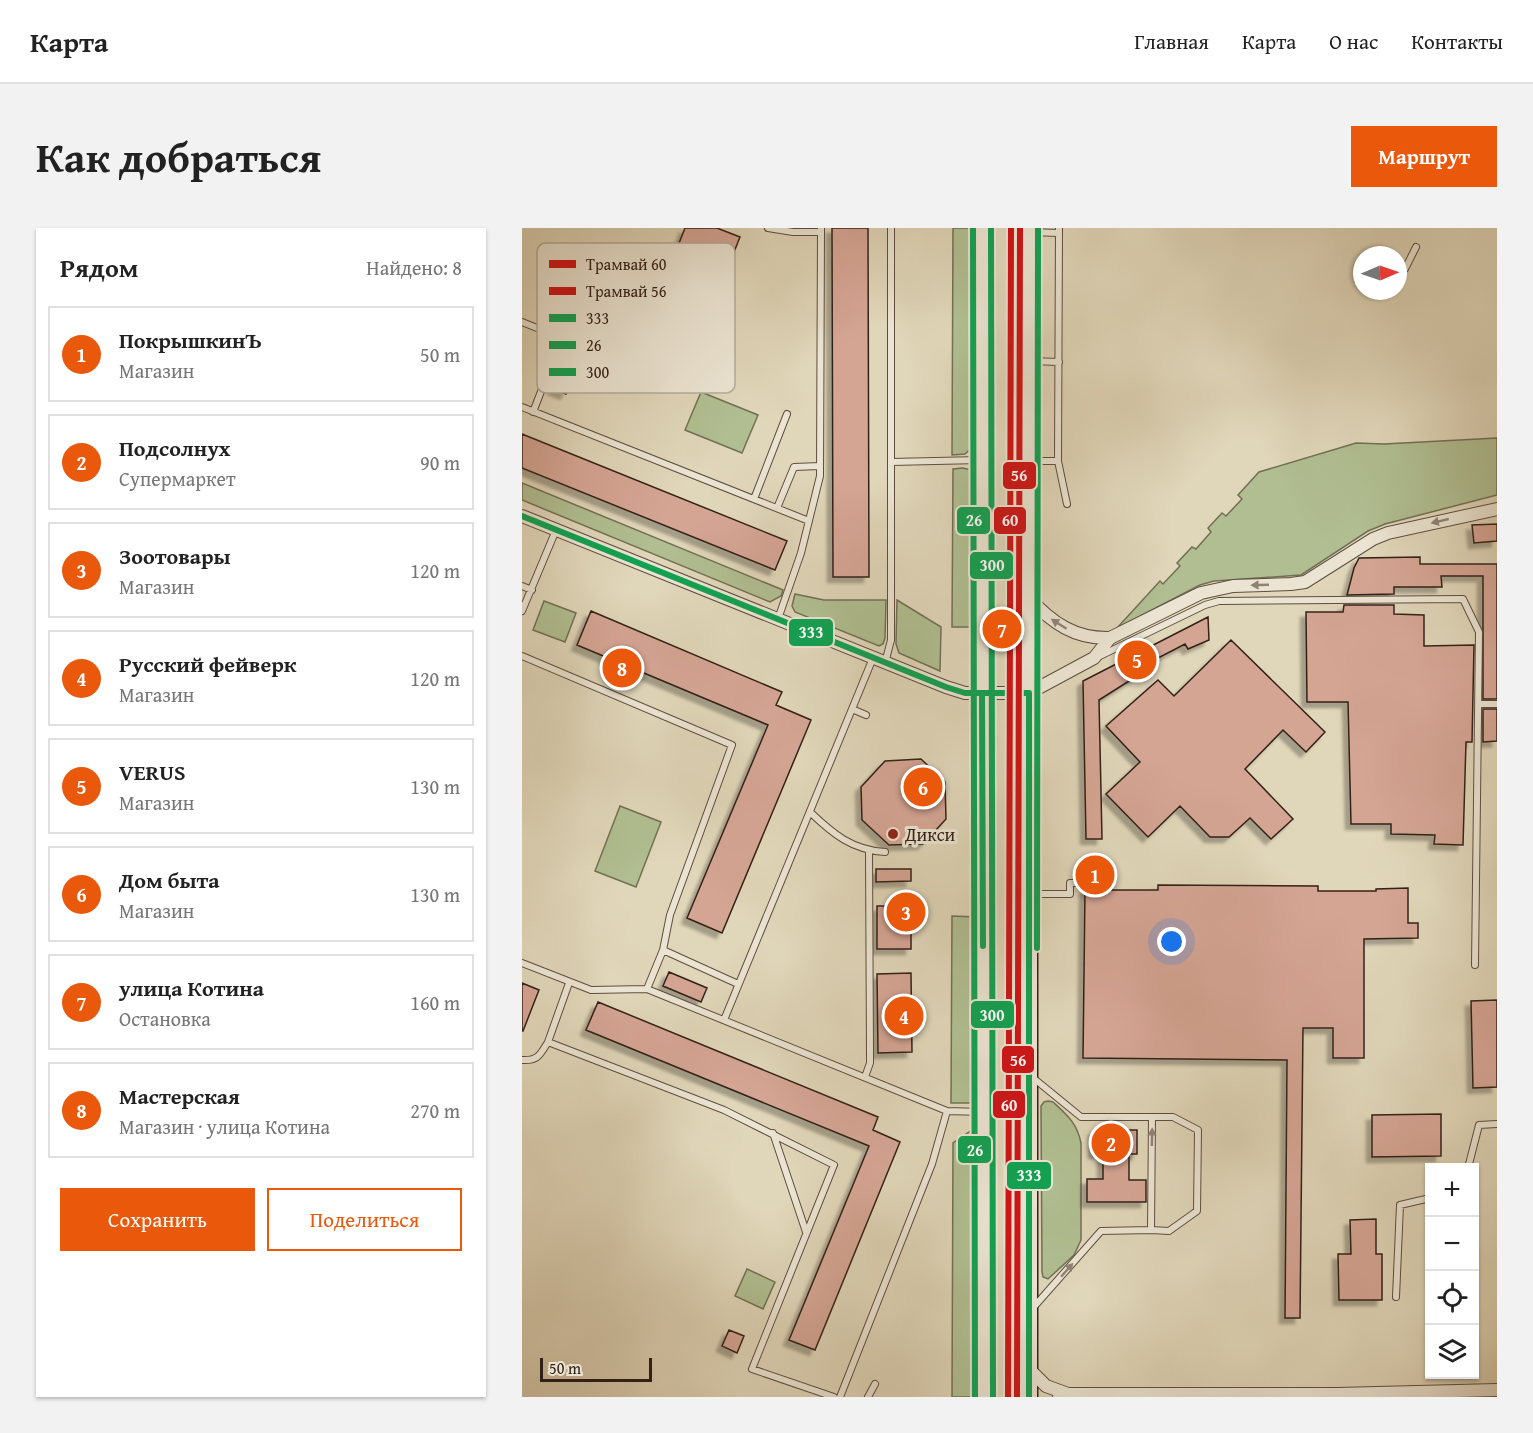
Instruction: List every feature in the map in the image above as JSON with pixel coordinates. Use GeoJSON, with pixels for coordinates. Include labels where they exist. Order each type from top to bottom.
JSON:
{"type":"FeatureCollection","features":[{"type":"Feature","properties":{"kind":"main road"},"geometry":{"type":"LineString","coordinates":[[981,228],[984,1397]]}},
{"type":"Feature","properties":{"kind":"main road"},"geometry":{"type":"LineString","coordinates":[[1029,230],[1029,1397]]}},
{"type":"Feature","properties":{"kind":"street"},"geometry":{"type":"LineString","coordinates":[[1029,598],[1046,616],[1062,627],[1095,639],[1110,638],[1201,592],[1233,586],[1305,582],[1373,539],[1388,533],[1497,509]]}},
{"type":"Feature","properties":{"kind":"street"},"geometry":{"type":"LineString","coordinates":[[522,516],[879,661],[965,693],[1029,693],[1094,658],[1110,638]]}},
{"type":"Feature","properties":{"kind":"street"},"geometry":{"type":"LineString","coordinates":[[1028,1368],[1046,1386],[1064,1396],[1337,1395],[1497,1390]]}},
{"type":"Feature","properties":{"kind":"lane"},"geometry":{"type":"LineString","coordinates":[[768,228],[793,232],[821,230],[819,476],[798,562],[778,620]]}},
{"type":"Feature","properties":{"kind":"lane"},"geometry":{"type":"LineString","coordinates":[[724,1020],[852,710],[891,640],[891,228]]}},
{"type":"Feature","properties":{"kind":"lane"},"geometry":{"type":"LineString","coordinates":[[1029,230],[1059,230],[1058,461],[1067,504]]}},
{"type":"Feature","properties":{"kind":"lane"},"geometry":{"type":"LineString","coordinates":[[1407,265],[1416,247]]}},
{"type":"Feature","properties":{"kind":"lane"},"geometry":{"type":"LineString","coordinates":[[1029,361],[1059,362]]}},
{"type":"Feature","properties":{"kind":"lane"},"geometry":{"type":"LineString","coordinates":[[533,412],[540,393]]}},
{"type":"Feature","properties":{"kind":"lane"},"geometry":{"type":"LineString","coordinates":[[522,407],[809,521]]}},
{"type":"Feature","properties":{"kind":"lane"},"geometry":{"type":"LineString","coordinates":[[754,499],[787,414]]}},
{"type":"Feature","properties":{"kind":"lane"},"geometry":{"type":"LineString","coordinates":[[891,462],[982,460]]}},
{"type":"Feature","properties":{"kind":"lane"},"geometry":{"type":"LineString","coordinates":[[1029,461],[1058,461]]}},
{"type":"Feature","properties":{"kind":"lane"},"geometry":{"type":"LineString","coordinates":[[777,508],[794,467],[820,466]]}},
{"type":"Feature","properties":{"kind":"lane"},"geometry":{"type":"LineString","coordinates":[[522,611],[556,530]]}},
{"type":"Feature","properties":{"kind":"lane"},"geometry":{"type":"LineString","coordinates":[[522,586],[532,590]]}},
{"type":"Feature","properties":{"kind":"lane"},"geometry":{"type":"LineString","coordinates":[[1094,658],[1205,605],[1219,601],[1463,599],[1479,632],[1475,965]]}},
{"type":"Feature","properties":{"kind":"lane"},"geometry":{"type":"LineString","coordinates":[[522,656],[732,745],[670,915],[663,950],[647,989]]}},
{"type":"Feature","properties":{"kind":"lane"},"geometry":{"type":"LineString","coordinates":[[1478,704],[1497,704]]}},
{"type":"Feature","properties":{"kind":"lane"},"geometry":{"type":"LineString","coordinates":[[852,710],[866,715]]}},
{"type":"Feature","properties":{"kind":"lane"},"geometry":{"type":"LineString","coordinates":[[810,812],[836,837],[869,851],[885,852]]}},
{"type":"Feature","properties":{"kind":"lane"},"geometry":{"type":"LineString","coordinates":[[865,1077],[870,1064],[869,851]]}},
{"type":"Feature","properties":{"kind":"lane"},"geometry":{"type":"LineString","coordinates":[[1028,894],[1070,894],[1070,883],[1087,883]]}},
{"type":"Feature","properties":{"kind":"lane"},"geometry":{"type":"LineString","coordinates":[[663,950],[738,984]]}},
{"type":"Feature","properties":{"kind":"lane"},"geometry":{"type":"LineString","coordinates":[[522,963],[591,990],[647,989],[947,1111],[983,1112]]}},
{"type":"Feature","properties":{"kind":"lane"},"geometry":{"type":"LineString","coordinates":[[522,1060],[532,1061],[539,1056],[548,1042],[569,983]]}},
{"type":"Feature","properties":{"kind":"lane"},"geometry":{"type":"LineString","coordinates":[[548,1042],[724,1110],[834,1165],[752,1369],[834,1397]]}},
{"type":"Feature","properties":{"kind":"lane"},"geometry":{"type":"LineString","coordinates":[[1028,1074],[1081,1117],[1173,1117],[1198,1130],[1197,1210],[1169,1231],[1101,1231],[1028,1314]]}},
{"type":"Feature","properties":{"kind":"lane"},"geometry":{"type":"LineString","coordinates":[[840,1397],[932,1164],[947,1111]]}},
{"type":"Feature","properties":{"kind":"lane"},"geometry":{"type":"LineString","coordinates":[[1151,1230],[1152,1117]]}},
{"type":"Feature","properties":{"kind":"lane"},"geometry":{"type":"LineString","coordinates":[[1468,1163],[1479,1125],[1497,1124]]}},
{"type":"Feature","properties":{"kind":"lane"},"geometry":{"type":"LineString","coordinates":[[772,1133],[806,1232]]}},
{"type":"Feature","properties":{"kind":"lane"},"geometry":{"type":"LineString","coordinates":[[1396,1297],[1400,1205],[1425,1199]]}},
{"type":"Feature","properties":{"kind":"lane"},"geometry":{"type":"LineString","coordinates":[[868,1397],[875,1384]]}},
{"type":"Feature","properties":{"kind":"green space"},"geometry":{"type":"Polygon","coordinates":[[[953,228],[975,228],[975,445],[965,454],[952,455],[953,228]]]}},
{"type":"Feature","properties":{"kind":"green space"},"geometry":{"type":"Polygon","coordinates":[[[701,393],[758,415],[742,453],[685,430],[701,393]]]}},
{"type":"Feature","properties":{"kind":"green space"},"geometry":{"type":"Polygon","coordinates":[[[1497,438],[1497,495],[1385,524],[1368,531],[1301,575],[1214,581],[1200,585],[1117,628],[1160,581],[1163,584],[1180,566],[1177,563],[1192,547],[1196,549],[1211,532],[1208,528],[1222,513],[1226,516],[1242,499],[1238,495],[1259,472],[1356,443],[1384,444],[1497,438]]]}},
{"type":"Feature","properties":{"kind":"green space"},"geometry":{"type":"Polygon","coordinates":[[[963,468],[975,471],[975,627],[952,627],[953,469],[963,468]]]}},
{"type":"Feature","properties":{"kind":"green space"},"geometry":{"type":"Polygon","coordinates":[[[522,483],[783,590],[781,596],[770,602],[522,500],[522,483]]]}},
{"type":"Feature","properties":{"kind":"green space"},"geometry":{"type":"Polygon","coordinates":[[[795,594],[824,600],[886,600],[883,644],[879,646],[795,612],[792,606],[795,594]]]}},
{"type":"Feature","properties":{"kind":"green space"},"geometry":{"type":"Polygon","coordinates":[[[897,600],[941,627],[940,671],[899,653],[896,644],[897,600]]]}},
{"type":"Feature","properties":{"kind":"green space"},"geometry":{"type":"Polygon","coordinates":[[[544,601],[576,613],[565,642],[533,630],[544,601]]]}},
{"type":"Feature","properties":{"kind":"green space"},"geometry":{"type":"Polygon","coordinates":[[[620,806],[661,822],[636,887],[595,871],[620,806]]]}},
{"type":"Feature","properties":{"kind":"green space"},"geometry":{"type":"Polygon","coordinates":[[[952,916],[976,917],[975,1103],[951,1103],[952,916]]]}},
{"type":"Feature","properties":{"kind":"green space"},"geometry":{"type":"Polygon","coordinates":[[[1048,1101],[1053,1102],[1071,1120],[1081,1143],[1081,1240],[1074,1255],[1048,1279],[1043,1277],[1042,1272],[1041,1106],[1048,1101]]]}},
{"type":"Feature","properties":{"kind":"green space"},"geometry":{"type":"Polygon","coordinates":[[[975,1128],[975,1397],[952,1397],[953,1143],[975,1128]]]}},
{"type":"Feature","properties":{"kind":"green space"},"geometry":{"type":"Polygon","coordinates":[[[747,1269],[775,1282],[763,1309],[735,1296],[747,1269]]]}},
{"type":"Feature","properties":{"kind":"building"},"geometry":{"type":"Polygon","coordinates":[[[685,228],[717,228],[740,237],[735,250],[735,243],[679,243],[685,228]]]}},
{"type":"Feature","properties":{"kind":"building"},"geometry":{"type":"Polygon","coordinates":[[[832,228],[868,228],[869,577],[833,577],[832,228]]]}},
{"type":"Feature","properties":{"kind":"building"},"geometry":{"type":"Polygon","coordinates":[[[522,434],[787,541],[775,570],[522,468],[522,434]]]}},
{"type":"Feature","properties":{"kind":"building"},"geometry":{"type":"Polygon","coordinates":[[[1497,524],[1497,541],[1474,543],[1472,525],[1497,524]]]}},
{"type":"Feature","properties":{"kind":"building"},"geometry":{"type":"Polygon","coordinates":[[[1420,557],[1420,564],[1497,564],[1497,699],[1483,699],[1483,576],[1441,576],[1442,587],[1394,587],[1394,594],[1347,595],[1359,558],[1420,557]]]}},
{"type":"Feature","properties":{"kind":"building"},"geometry":{"type":"Polygon","coordinates":[[[1344,605],[1394,605],[1394,614],[1424,615],[1424,646],[1474,645],[1472,742],[1466,742],[1463,845],[1434,844],[1435,835],[1391,834],[1391,824],[1351,824],[1348,702],[1307,702],[1306,612],[1343,612],[1344,605]]]}},
{"type":"Feature","properties":{"kind":"building"},"geometry":{"type":"Polygon","coordinates":[[[591,611],[782,692],[776,705],[811,720],[722,933],[687,918],[768,725],[577,645],[591,611]]]}},
{"type":"Feature","properties":{"kind":"building"},"geometry":{"type":"Polygon","coordinates":[[[1208,617],[1209,640],[1188,649],[1185,644],[1154,660],[1156,664],[1099,700],[1102,839],[1086,839],[1083,681],[1208,617]]]}},
{"type":"Feature","properties":{"kind":"building"},"geometry":{"type":"Polygon","coordinates":[[[1231,640],[1325,732],[1306,752],[1283,730],[1245,769],[1293,819],[1271,839],[1250,818],[1229,837],[1210,837],[1180,806],[1148,837],[1106,794],[1140,762],[1106,726],[1158,680],[1174,696],[1231,640]]]}},
{"type":"Feature","properties":{"kind":"building"},"geometry":{"type":"Polygon","coordinates":[[[1483,709],[1497,709],[1497,741],[1483,742],[1483,709]]]}},
{"type":"Feature","properties":{"kind":"building"},"geometry":{"type":"Polygon","coordinates":[[[921,759],[945,782],[946,819],[923,844],[889,845],[862,820],[861,787],[885,761],[921,759]]]}},
{"type":"Feature","properties":{"kind":"building"},"geometry":{"type":"Polygon","coordinates":[[[1086,867],[1104,867],[1104,890],[1158,890],[1158,885],[1318,886],[1318,891],[1376,891],[1376,889],[1408,888],[1408,923],[1418,923],[1418,938],[1364,939],[1364,1058],[1333,1058],[1333,1028],[1303,1028],[1300,1318],[1285,1318],[1287,1060],[1083,1058],[1085,890],[1092,884],[1087,878],[1086,867]]]}},
{"type":"Feature","properties":{"kind":"building"},"geometry":{"type":"Polygon","coordinates":[[[876,869],[911,869],[911,881],[876,882],[876,869]]]}},
{"type":"Feature","properties":{"kind":"building"},"geometry":{"type":"Polygon","coordinates":[[[877,906],[911,906],[911,949],[877,949],[877,906]]]}},
{"type":"Feature","properties":{"kind":"building"},"geometry":{"type":"Polygon","coordinates":[[[669,972],[707,988],[701,1002],[663,986],[669,972]]]}},
{"type":"Feature","properties":{"kind":"building"},"geometry":{"type":"Polygon","coordinates":[[[911,973],[912,1052],[878,1053],[877,974],[911,973]]]}},
{"type":"Feature","properties":{"kind":"building"},"geometry":{"type":"Polygon","coordinates":[[[522,983],[539,990],[523,1031],[522,1031],[522,983]]]}},
{"type":"Feature","properties":{"kind":"building"},"geometry":{"type":"Polygon","coordinates":[[[1497,1000],[1497,1087],[1473,1088],[1471,1001],[1497,1000]]]}},
{"type":"Feature","properties":{"kind":"building"},"geometry":{"type":"Polygon","coordinates":[[[598,1002],[878,1117],[873,1130],[900,1142],[815,1350],[789,1340],[869,1146],[586,1030],[598,1002]]]}},
{"type":"Feature","properties":{"kind":"building"},"geometry":{"type":"Polygon","coordinates":[[[1441,1114],[1441,1156],[1372,1157],[1372,1115],[1441,1114]]]}},
{"type":"Feature","properties":{"kind":"building"},"geometry":{"type":"Polygon","coordinates":[[[1094,1130],[1137,1130],[1137,1154],[1129,1154],[1129,1180],[1146,1180],[1146,1202],[1087,1202],[1087,1179],[1103,1179],[1103,1153],[1094,1153],[1094,1130]]]}},
{"type":"Feature","properties":{"kind":"building"},"geometry":{"type":"Polygon","coordinates":[[[1376,1219],[1376,1254],[1382,1254],[1382,1300],[1339,1300],[1338,1254],[1351,1254],[1350,1220],[1376,1219]]]}},
{"type":"Feature","properties":{"kind":"building"},"geometry":{"type":"Polygon","coordinates":[[[729,1330],[744,1336],[737,1353],[722,1346],[729,1330]]]}},
{"type":"Feature","properties":{"kind":"tram line","name":"60"},"geometry":{"type":"LineString","coordinates":[[1008,1397],[1011,228]]}},
{"type":"Feature","properties":{"kind":"tram line","name":"56"},"geometry":{"type":"LineString","coordinates":[[1017,1397],[1020,228]]}},
{"type":"Feature","properties":{"kind":"transit line","name":"26"},"geometry":{"type":"LineString","coordinates":[[973,228],[975,1397]]}},
{"type":"Feature","properties":{"kind":"transit line","name":"300"},"geometry":{"type":"LineString","coordinates":[[991,228],[993,1397]]}},
{"type":"Feature","properties":{"kind":"transit line","name":"300"},"geometry":{"type":"LineString","coordinates":[[1019,948],[1020,228]]}},
{"type":"Feature","properties":{"kind":"transit line","name":"26"},"geometry":{"type":"LineString","coordinates":[[1037,948],[1038,228]]}},
{"type":"Feature","properties":{"kind":"transit line","name":"333"},"geometry":{"type":"LineString","coordinates":[[522,516],[946,687],[965,693],[1029,693],[1029,1397]]}},
{"type":"Feature","properties":{"kind":"transit line","name":"333"},"geometry":{"type":"LineString","coordinates":[[982,694],[983,946]]}},
{"type":"Feature","properties":{"kind":"place","name":"улица Котина"},"geometry":{"type":"Point","coordinates":[1002,629]}},
{"type":"Feature","properties":{"kind":"place","name":"VERUS"},"geometry":{"type":"Point","coordinates":[1137,660]}},
{"type":"Feature","properties":{"kind":"place","name":"Мастерская"},"geometry":{"type":"Point","coordinates":[622,668]}},
{"type":"Feature","properties":{"kind":"place","name":"Дом быта"},"geometry":{"type":"Point","coordinates":[923,787]}},
{"type":"Feature","properties":{"kind":"place","name":"Дикси"},"geometry":{"type":"Point","coordinates":[893,834]}},
{"type":"Feature","properties":{"kind":"place","name":"ПокрышкинЪ"},"geometry":{"type":"Point","coordinates":[1095,875]}},
{"type":"Feature","properties":{"kind":"place","name":"Зоотовары"},"geometry":{"type":"Point","coordinates":[906,912]}},
{"type":"Feature","properties":{"kind":"place","name":"Русский фейверк"},"geometry":{"type":"Point","coordinates":[904,1016]}},
{"type":"Feature","properties":{"kind":"place","name":"Подсолнух"},"geometry":{"type":"Point","coordinates":[1111,1143]}}]}
